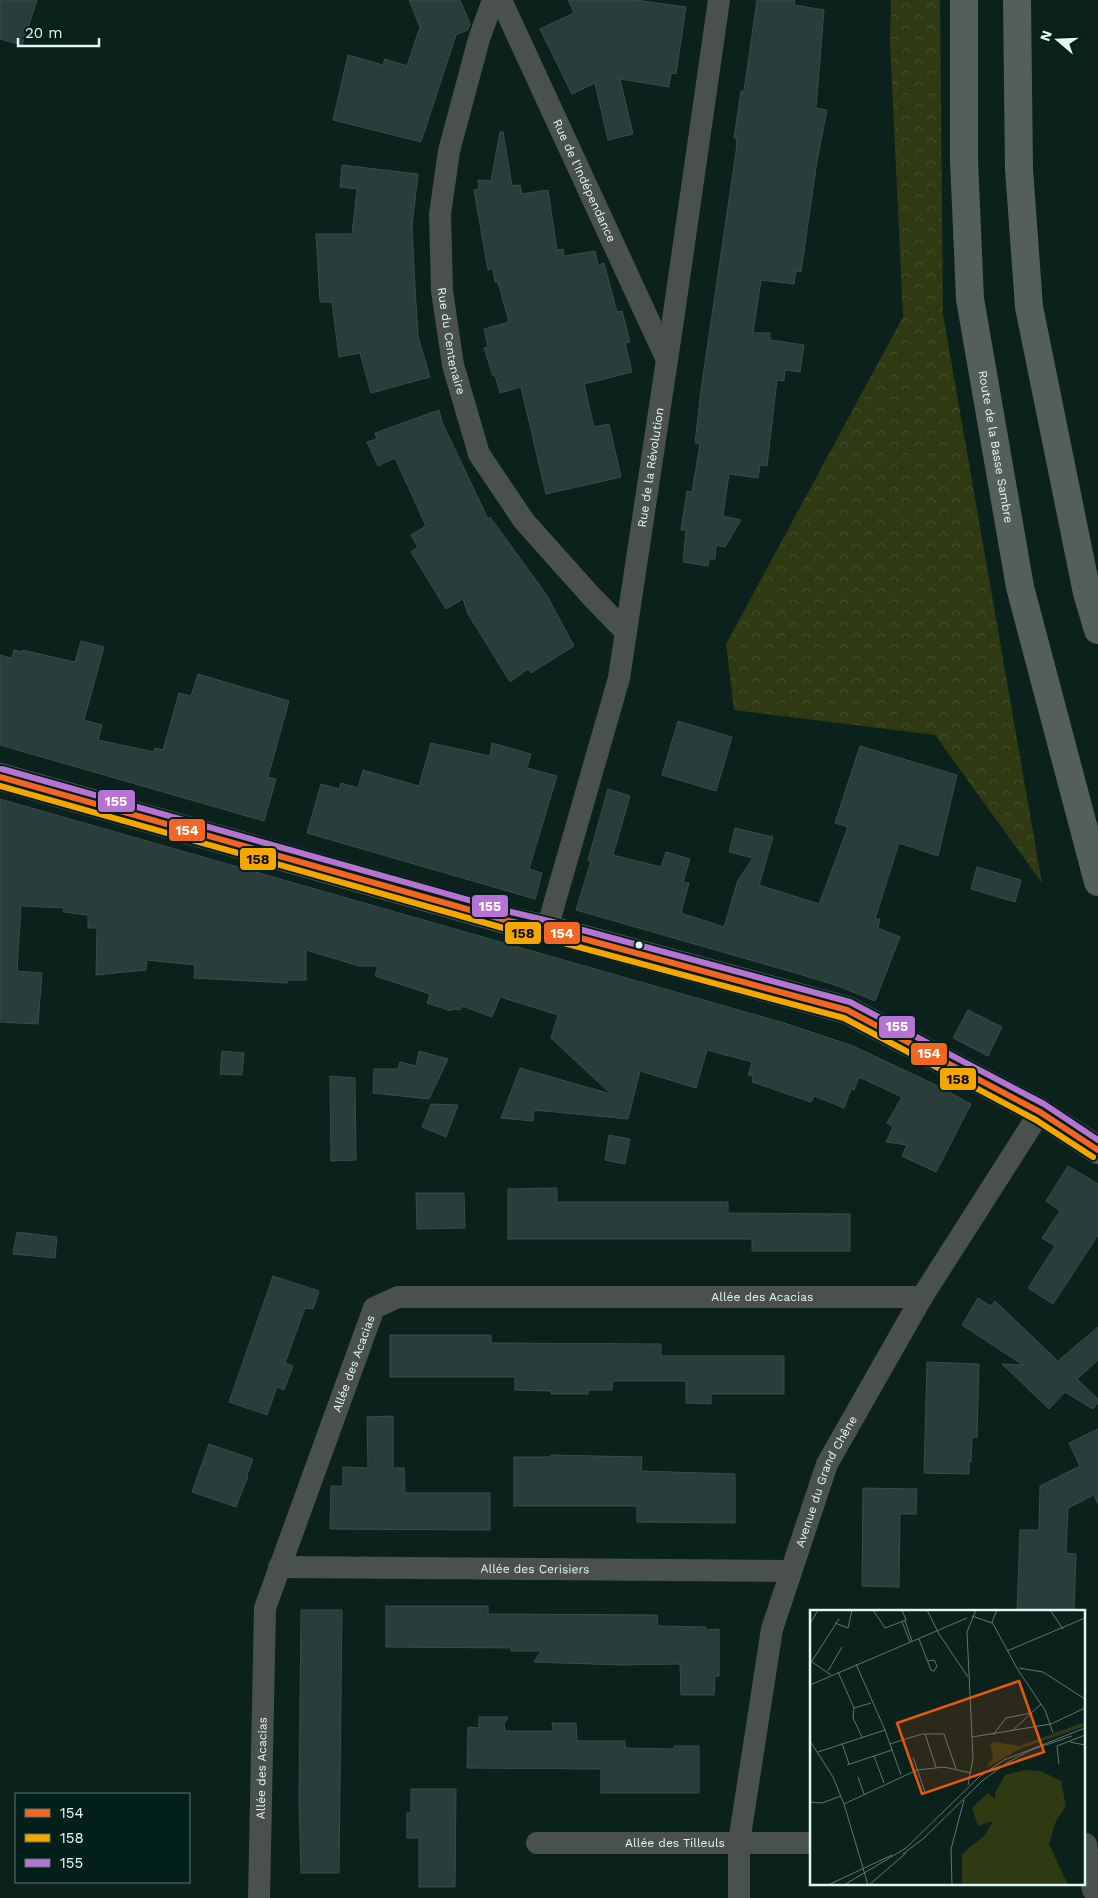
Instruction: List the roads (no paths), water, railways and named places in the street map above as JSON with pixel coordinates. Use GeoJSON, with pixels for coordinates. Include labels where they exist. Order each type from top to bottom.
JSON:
{"type":"FeatureCollection","features":[{"type":"Feature","properties":{"kind":"highway","name":"Route de la Basse Sambre"},"geometry":{"type":"LineString","coordinates":[[964,0],[964,160],[970,299],[1020,587],[1098,882]]}},
{"type":"Feature","properties":{"kind":"highway"},"geometry":{"type":"LineString","coordinates":[[1017,0],[1019,169],[1029,307],[1087,593],[1098,630]]}},
{"type":"Feature","properties":{"kind":"street","name":"Rue du Centenaire"},"geometry":{"type":"LineString","coordinates":[[493,0],[479,39],[449,151],[440,214],[442,291],[453,365],[479,454],[524,521],[626,632]]}},
{"type":"Feature","properties":{"kind":"street","name":"Rue de l'Indépendance"},"geometry":{"type":"LineString","coordinates":[[501,0],[667,360]]}},
{"type":"Feature","properties":{"kind":"street","name":"Rue de la Révolution"},"geometry":{"type":"LineString","coordinates":[[547,929],[618,678],[667,360],[719,0]]}},
{"type":"Feature","properties":{"kind":"street"},"geometry":{"type":"LineString","coordinates":[[0,777],[500,919],[547,929],[847,1010],[1040,1112],[1098,1150]]}},
{"type":"Feature","properties":{"kind":"street","name":"Avenue du Grand Chêne"},"geometry":{"type":"LineString","coordinates":[[739,1898],[739,1842],[772,1629],[827,1464],[922,1297],[1040,1112]]}},
{"type":"Feature","properties":{"kind":"street","name":"Allée des Acacias"},"geometry":{"type":"LineString","coordinates":[[259,1898],[265,1608],[374,1308],[398,1297],[922,1297]]}},
{"type":"Feature","properties":{"kind":"street","name":"Allée des Cerisiers"},"geometry":{"type":"LineString","coordinates":[[280,1567],[791,1571]]}},
{"type":"Feature","properties":{"kind":"street","name":"Allée des Tilleuls"},"geometry":{"type":"LineString","coordinates":[[537,1842],[810,1843]]}},
{"type":"Feature","properties":{"kind":"street"},"geometry":{"type":"LineString","coordinates":[[1086,1844],[1093,1890]]}}]}
